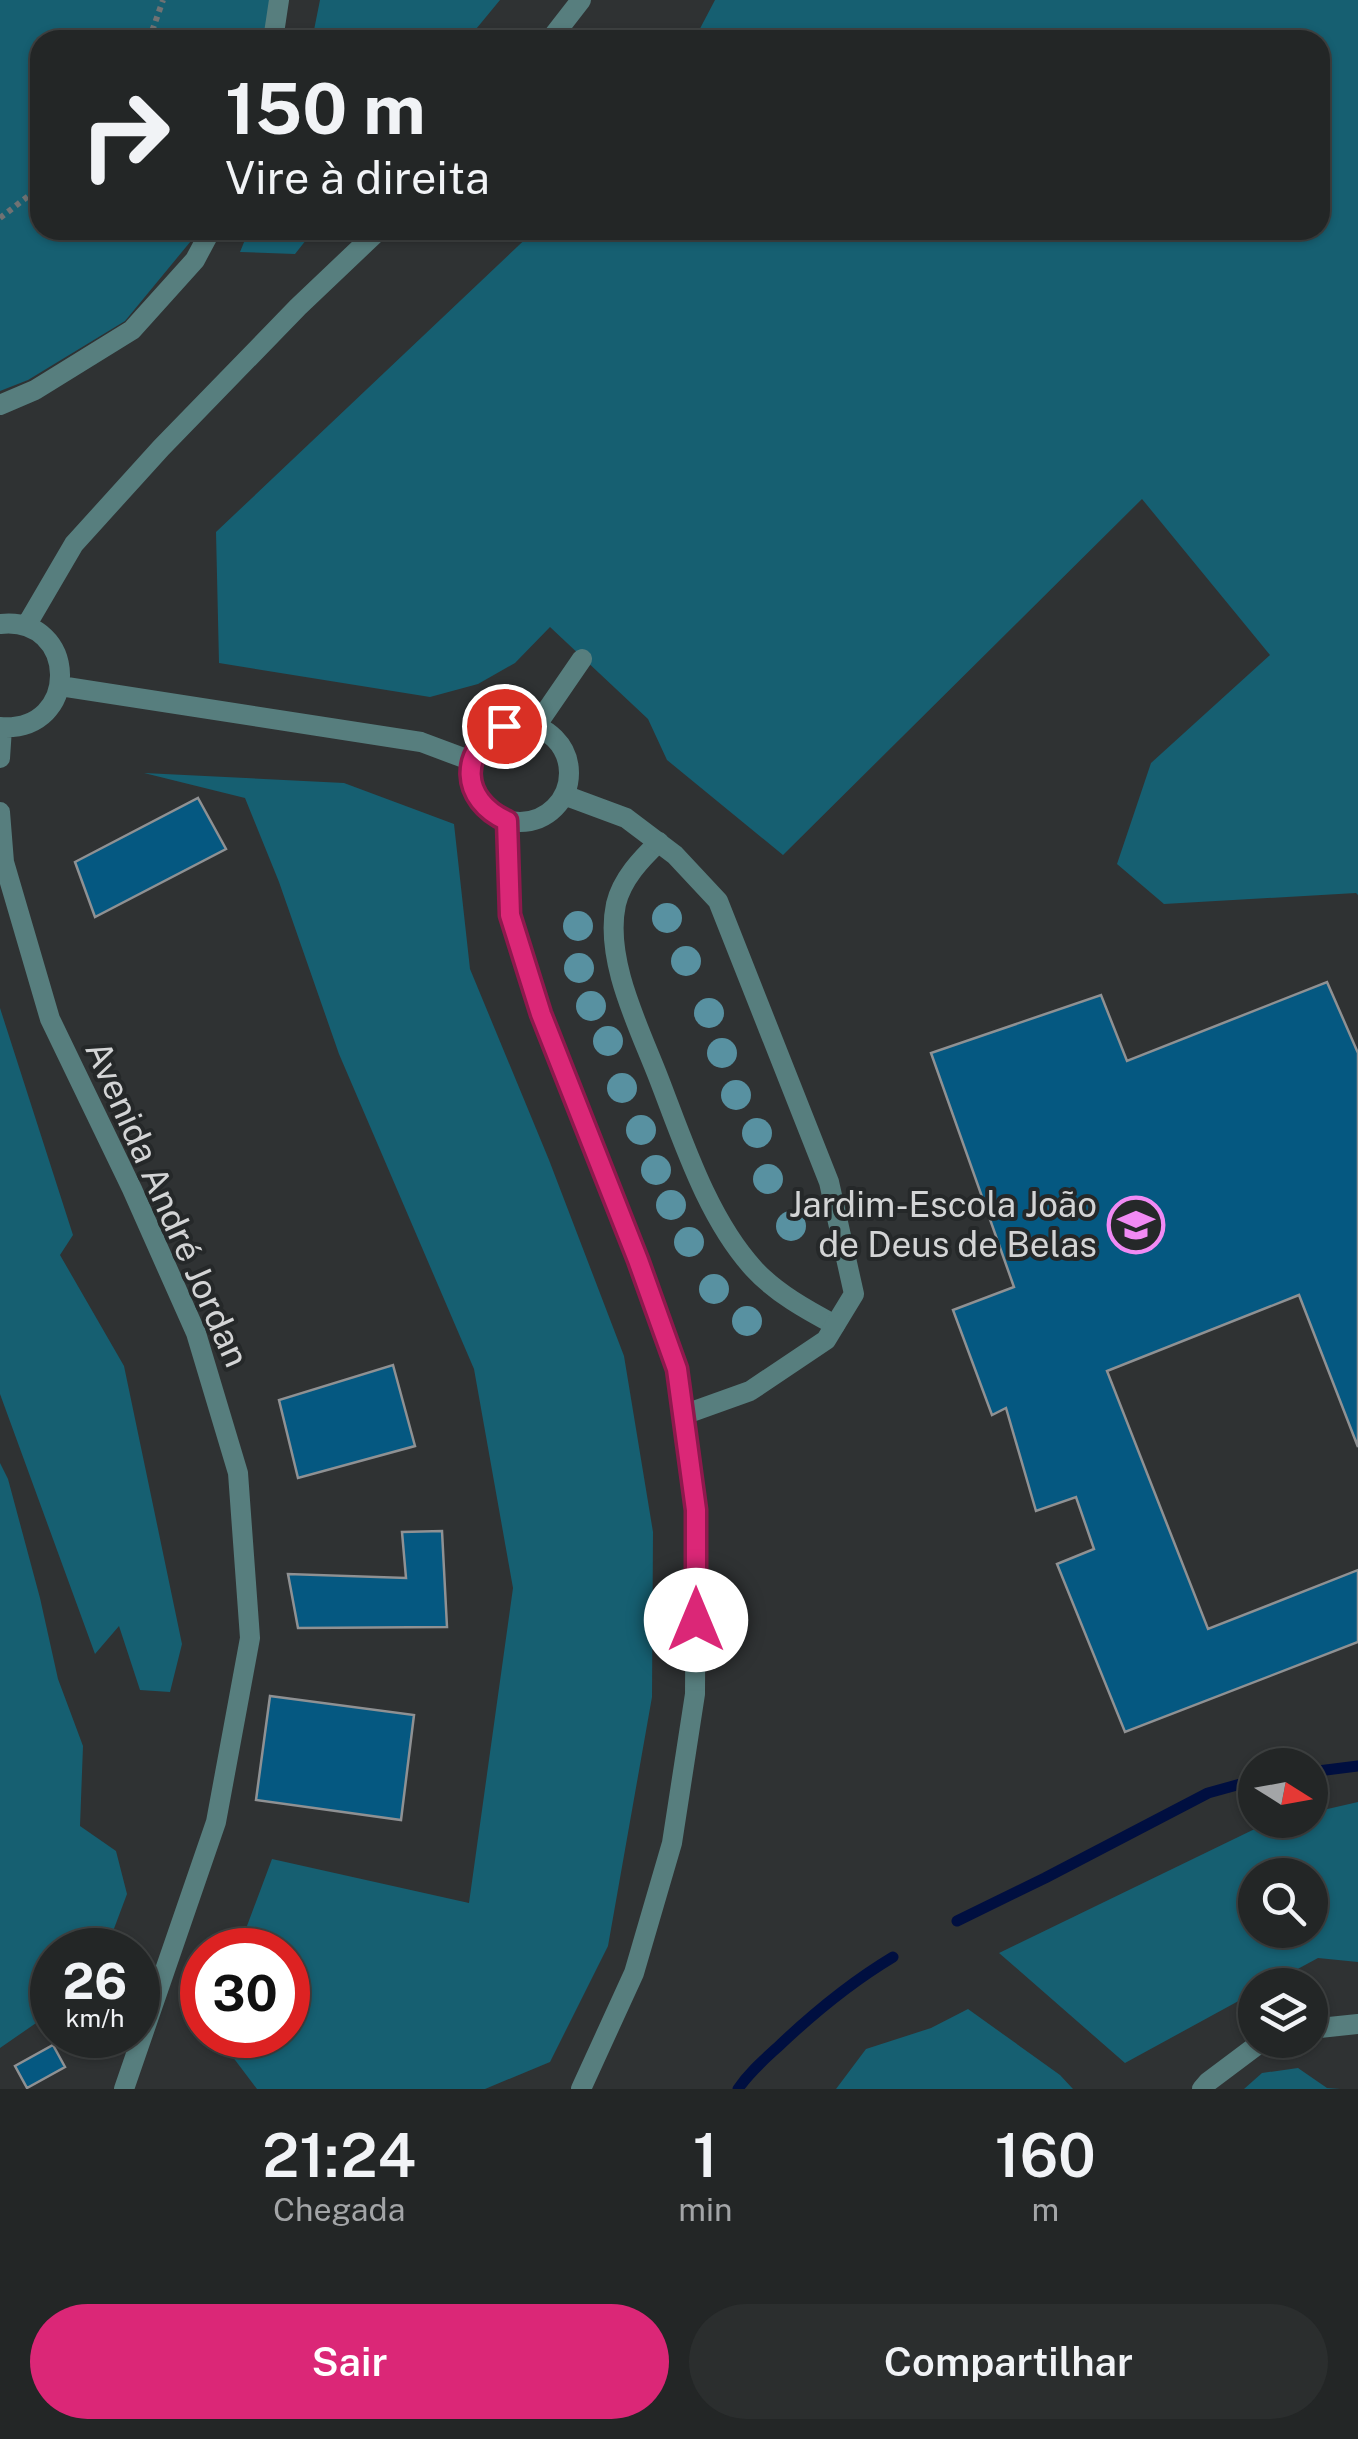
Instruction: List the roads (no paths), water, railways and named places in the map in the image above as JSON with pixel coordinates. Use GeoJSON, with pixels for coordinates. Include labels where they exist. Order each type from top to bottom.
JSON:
{"type":"FeatureCollection","features":[{"type":"Feature","properties":{"kind":"street"},"geometry":{"type":"LineString","coordinates":[[274,30],[279,0]]}},
{"type":"Feature","properties":{"kind":"street"},"geometry":{"type":"LineString","coordinates":[[558,30],[582,0]]}},
{"type":"Feature","properties":{"kind":"street"},"geometry":{"type":"LineString","coordinates":[[0,405],[36,390],[132,330],[195,260],[206,240]]}},
{"type":"Feature","properties":{"kind":"street"},"geometry":{"type":"LineString","coordinates":[[26,626],[86,530],[284,321],[369,240]]}},
{"type":"Feature","properties":{"kind":"street"},"geometry":{"type":"LineString","coordinates":[[0,624],[26,626],[43,635],[61,667],[60,686],[53,704],[40,718],[22,727],[1,728],[0,758]]}},
{"type":"Feature","properties":{"kind":"street"},"geometry":{"type":"LineString","coordinates":[[536,726],[582,659]]}},
{"type":"Feature","properties":{"kind":"street"},"geometry":{"type":"LineString","coordinates":[[60,686],[421,742],[472,762]]}},
{"type":"Feature","properties":{"kind":"street"},"geometry":{"type":"LineString","coordinates":[[520,723],[536,726],[551,734],[562,747],[569,762],[570,779],[555,809],[524,822],[507,821],[493,815],[474,792],[472,762],[478,746],[489,734],[520,723]]}},
{"type":"Feature","properties":{"kind":"street"},"geometry":{"type":"LineString","coordinates":[[564,795],[626,818],[675,855],[718,902],[829,1182],[854,1294],[826,1340],[750,1391],[683,1415]]}},
{"type":"Feature","properties":{"kind":"street","name":"Avenida André Jordan"},"geometry":{"type":"LineString","coordinates":[[0,812],[4,862],[50,1019],[196,1333],[238,1472],[250,1638],[220,1804],[124,2089]]}},
{"type":"Feature","properties":{"kind":"street"},"geometry":{"type":"LineString","coordinates":[[507,821],[510,915],[541,1014],[677,1369],[696,1510],[695,1694],[672,1843],[634,1974],[582,2089]]}},
{"type":"Feature","properties":{"kind":"street"},"geometry":{"type":"LineString","coordinates":[[659,842],[637,862],[616,902],[614,938],[622,984],[699,1182],[734,1242],[755,1270],[800,1306],[835,1325]]}},
{"type":"Feature","properties":{"kind":"street"},"geometry":{"type":"LineString","coordinates":[[1328,2027],[1358,2024]]}},
{"type":"Feature","properties":{"kind":"street"},"geometry":{"type":"LineString","coordinates":[[1202,2089],[1240,2058]]}},
{"type":"Feature","properties":{"kind":"waterway"},"geometry":{"type":"LineString","coordinates":[[1328,1770],[1358,1766]]}},
{"type":"Feature","properties":{"kind":"waterway"},"geometry":{"type":"LineString","coordinates":[[957,1921],[1208,1793],[1238,1785]]}},
{"type":"Feature","properties":{"kind":"waterway"},"geometry":{"type":"LineString","coordinates":[[738,2089],[758,2065],[808,2020],[893,1957]]}},
{"type":"Feature","properties":{"kind":"place","name":"Jardim-Escola João de Deus de Belas"},"geometry":{"type":"Point","coordinates":[1136,1225]}}]}
